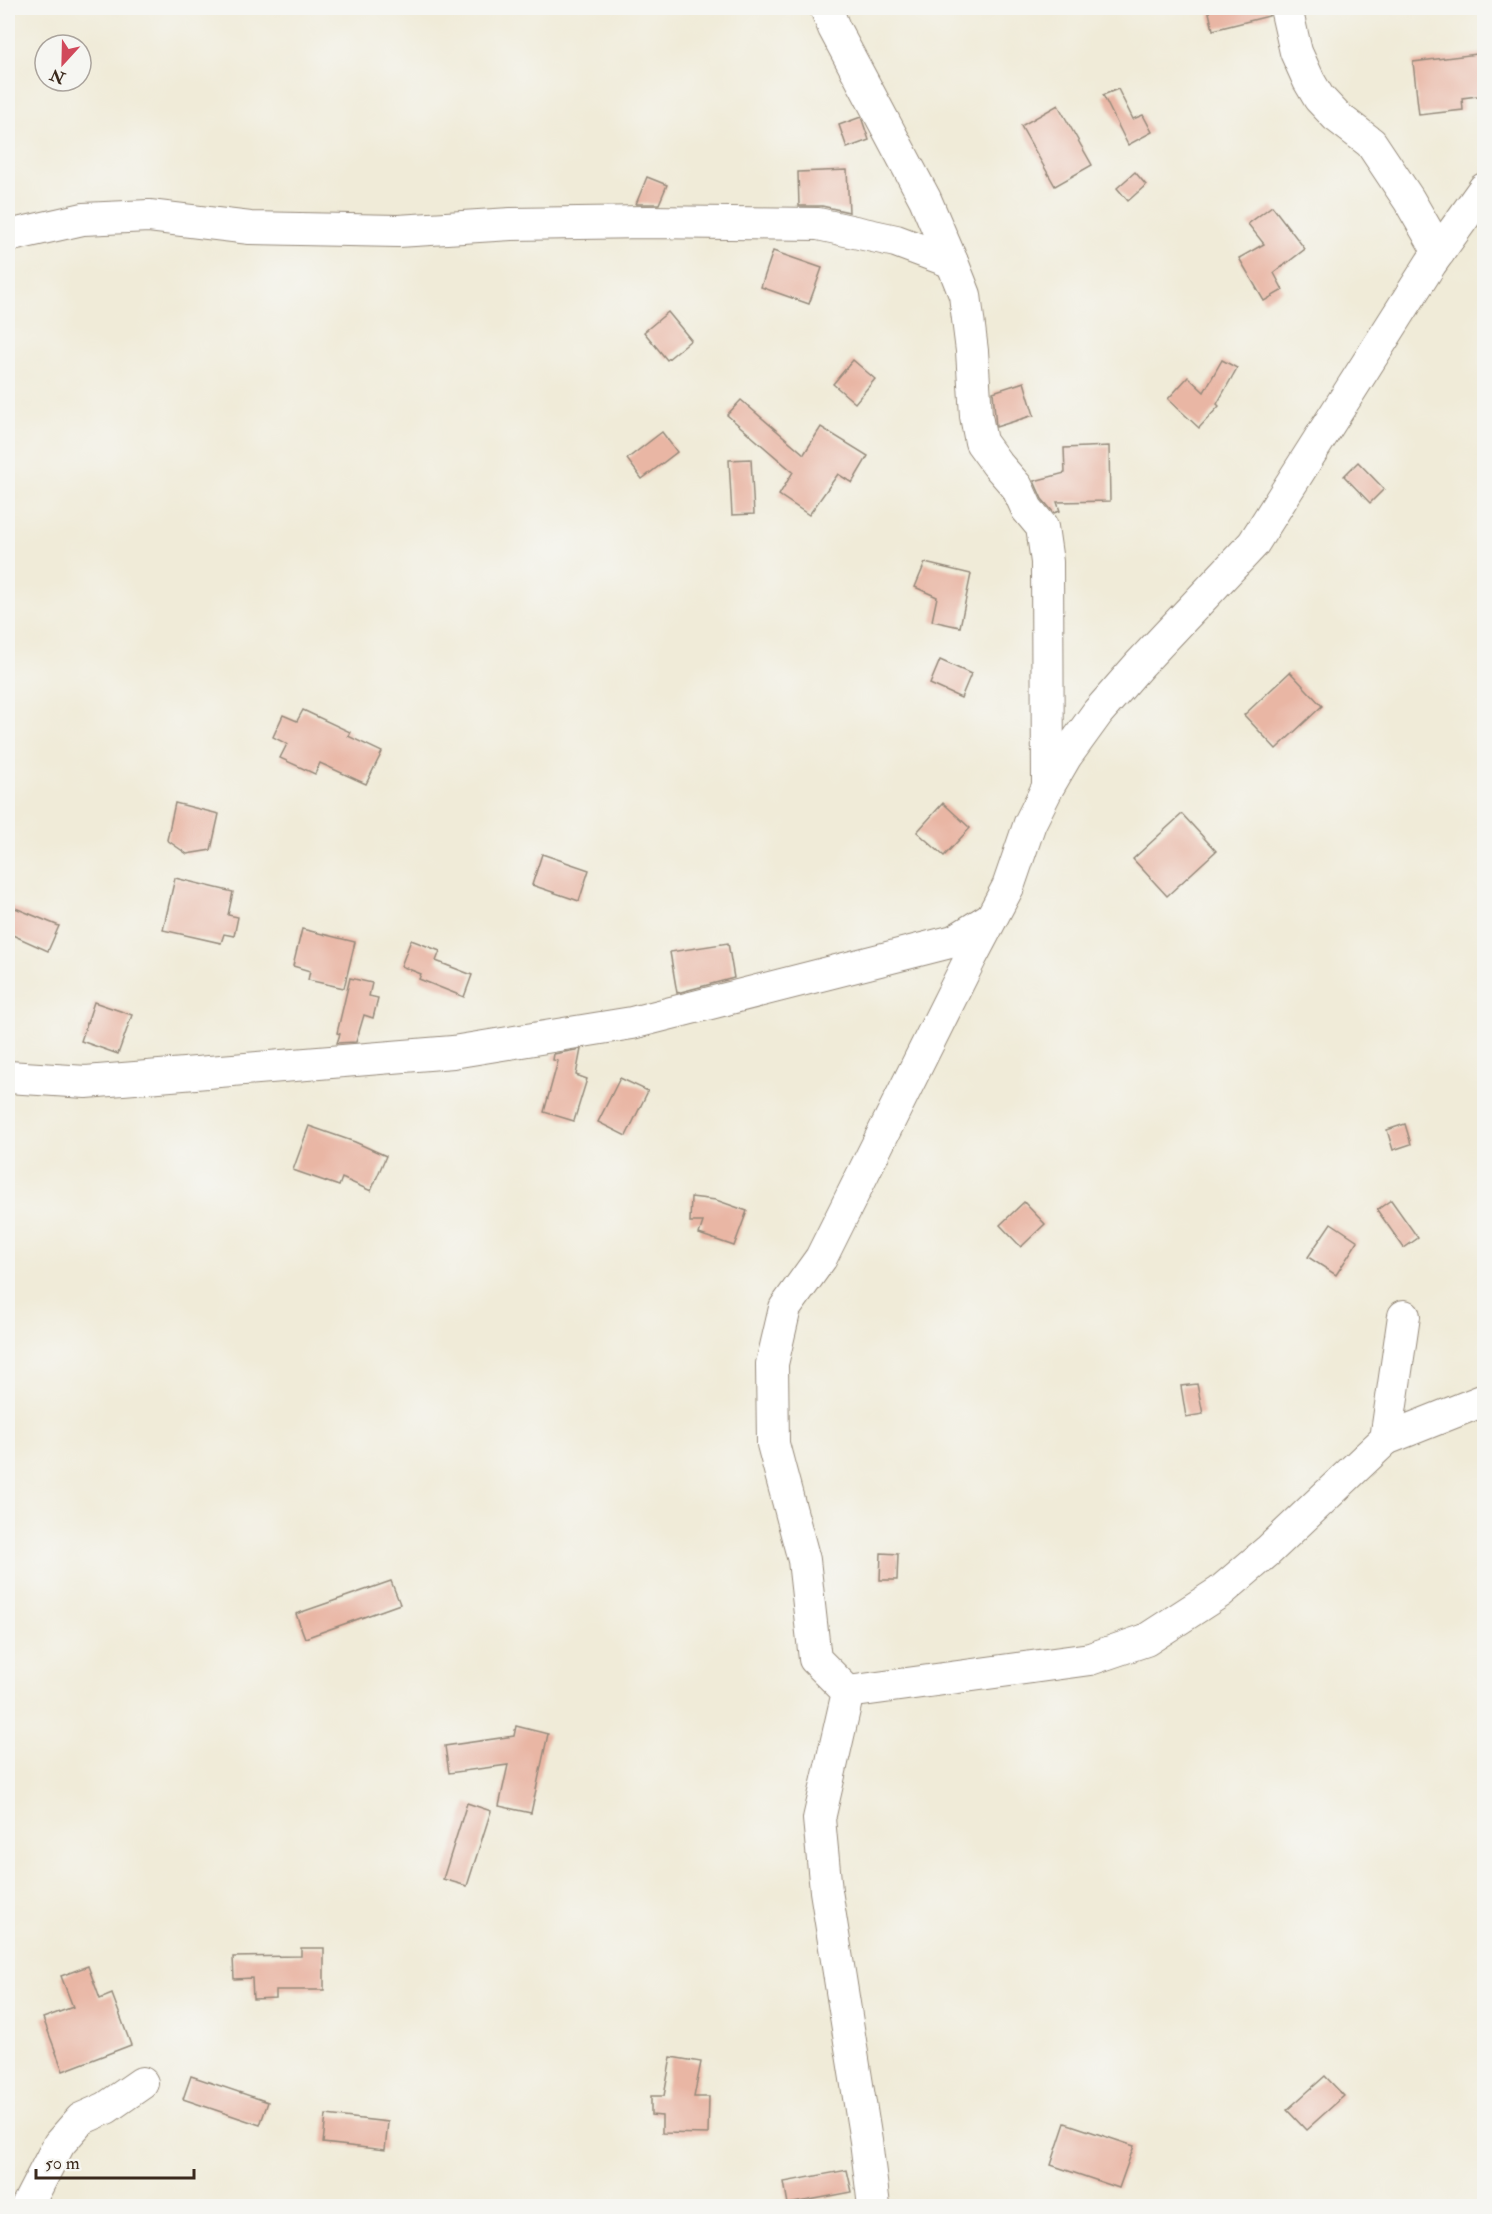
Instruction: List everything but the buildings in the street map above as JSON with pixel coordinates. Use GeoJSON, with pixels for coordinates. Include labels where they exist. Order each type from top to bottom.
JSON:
{"type":"FeatureCollection","features":[{"type":"Feature","properties":{"kind":"street"},"geometry":{"type":"LineString","coordinates":[[826,8],[924,199],[965,295],[976,417],[981,442],[1017,487],[1027,509],[1042,527],[1047,562],[1048,787]]}},
{"type":"Feature","properties":{"kind":"street"},"geometry":{"type":"LineString","coordinates":[[1286,8],[1296,52],[1319,98],[1336,116],[1371,143],[1439,252]]}},
{"type":"Feature","properties":{"kind":"street"},"geometry":{"type":"LineString","coordinates":[[848,1692],[815,1659],[804,1560],[774,1444],[772,1364],[785,1308],[820,1258],[1008,887],[1030,823],[1066,756],[1098,712],[1138,665],[1253,544],[1439,252],[1485,189]]}},
{"type":"Feature","properties":{"kind":"street"},"geometry":{"type":"LineString","coordinates":[[8,236],[83,219],[149,216],[250,228],[398,231],[533,223],[818,224],[896,241],[952,262]]}},
{"type":"Feature","properties":{"kind":"street"},"geometry":{"type":"LineString","coordinates":[[8,1077],[86,1082],[212,1073],[453,1052],[632,1023],[954,941],[993,916]]}},
{"type":"Feature","properties":{"kind":"street"},"geometry":{"type":"LineString","coordinates":[[1386,1439],[1404,1316]]}},
{"type":"Feature","properties":{"kind":"street"},"geometry":{"type":"LineString","coordinates":[[848,1692],[1090,1659],[1146,1640],[1220,1592],[1268,1551],[1386,1439],[1485,1400]]}},
{"type":"Feature","properties":{"kind":"street"},"geometry":{"type":"LineString","coordinates":[[848,1692],[819,1819],[826,1891],[866,2141],[874,2206]]}},
{"type":"Feature","properties":{"kind":"street"},"geometry":{"type":"LineString","coordinates":[[27,2206],[59,2144],[81,2119],[106,2108],[142,2083]]}}]}
